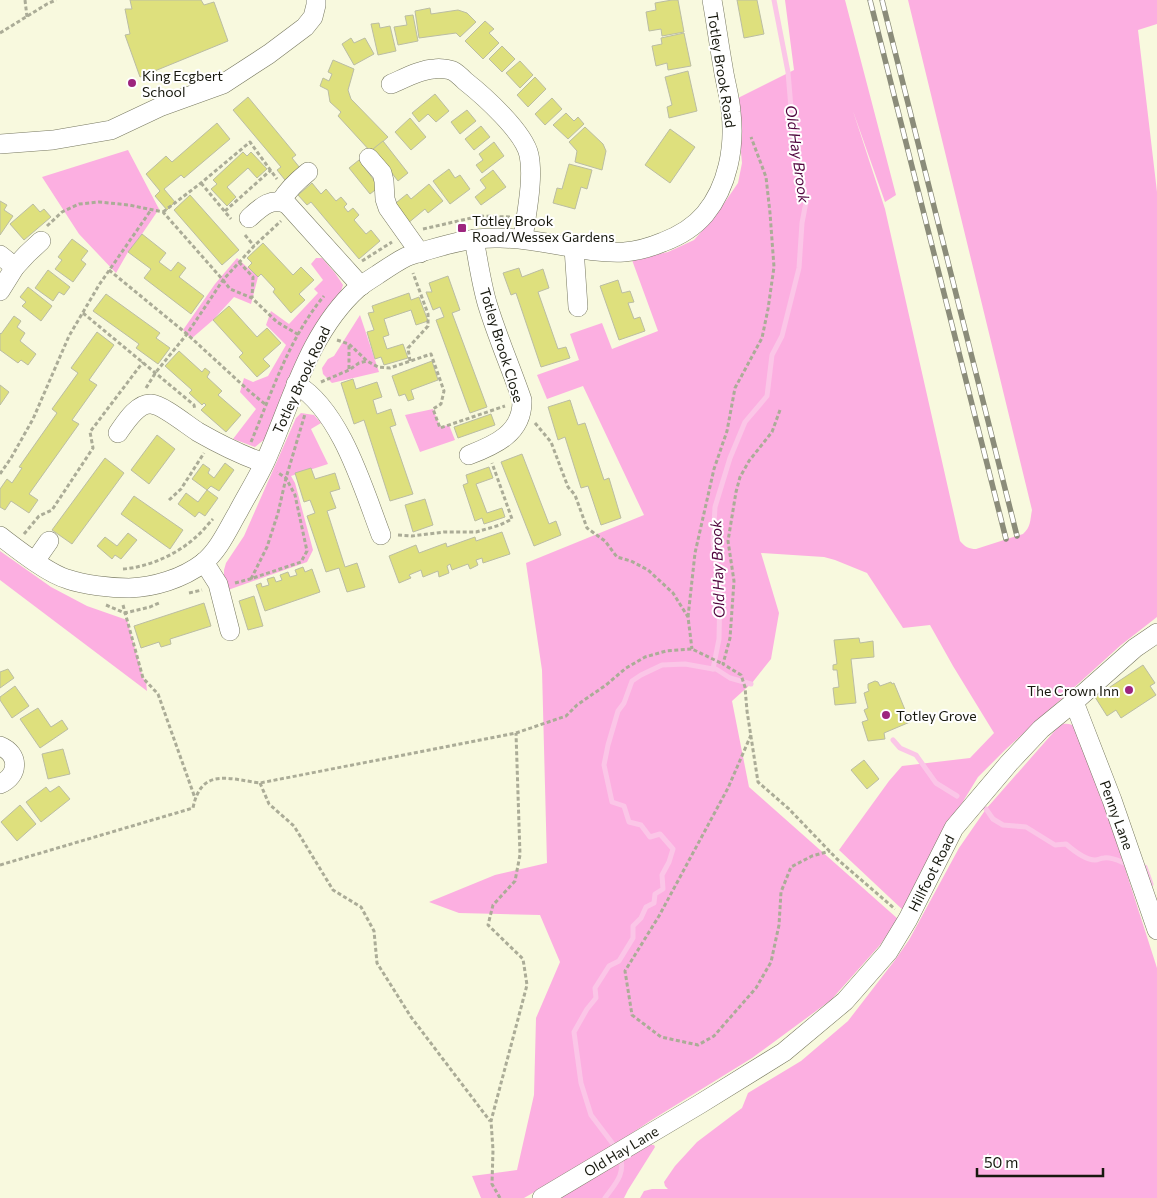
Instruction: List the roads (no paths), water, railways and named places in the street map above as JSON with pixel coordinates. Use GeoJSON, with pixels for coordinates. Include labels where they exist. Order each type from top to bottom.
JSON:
{"type":"FeatureCollection","features":[{"type":"Feature","properties":{"kind":"street"},"geometry":{"type":"LineString","coordinates":[[0,144],[53,140],[111,130],[162,106],[223,84],[269,54],[304,27],[312,17],[316,0]]}},
{"type":"Feature","properties":{"kind":"street","name":"Totley Brook Road"},"geometry":{"type":"LineString","coordinates":[[6,541],[66,579],[118,588],[143,587],[161,583],[185,574],[204,562],[219,545],[304,390],[318,339],[344,301],[361,286],[413,255],[447,244],[474,239],[523,239],[574,248],[625,252],[648,248],[670,240],[687,230],[704,215],[725,179],[732,143],[731,111],[712,0]]}},
{"type":"Feature","properties":{"kind":"street"},"geometry":{"type":"LineString","coordinates":[[391,84],[434,69],[453,71],[481,93],[517,133],[525,145],[529,156],[530,172],[523,239]]}},
{"type":"Feature","properties":{"kind":"street"},"geometry":{"type":"LineString","coordinates":[[369,158],[382,173],[388,208],[413,255]]}},
{"type":"Feature","properties":{"kind":"street"},"geometry":{"type":"LineString","coordinates":[[287,201],[296,182],[308,172]]}},
{"type":"Feature","properties":{"kind":"street"},"geometry":{"type":"LineString","coordinates":[[243,225],[263,206],[274,201],[287,201],[361,286]]}},
{"type":"Feature","properties":{"kind":"street","name":"Totley Brook Close"},"geometry":{"type":"LineString","coordinates":[[474,239],[487,301],[522,406],[519,420],[512,430],[500,441],[478,452]]}},
{"type":"Feature","properties":{"kind":"street"},"geometry":{"type":"LineString","coordinates":[[0,291],[15,266],[41,241]]}},
{"type":"Feature","properties":{"kind":"street"},"geometry":{"type":"LineString","coordinates":[[574,248],[578,307]]}},
{"type":"Feature","properties":{"kind":"street"},"geometry":{"type":"LineString","coordinates":[[0,255],[15,266]]}},
{"type":"Feature","properties":{"kind":"street"},"geometry":{"type":"LineString","coordinates":[[304,390],[318,402],[336,427],[353,461],[382,535]]}},
{"type":"Feature","properties":{"kind":"street"},"geometry":{"type":"LineString","coordinates":[[118,434],[131,415],[140,407],[151,404],[162,408],[204,435],[245,456],[264,463]]}},
{"type":"Feature","properties":{"kind":"street"},"geometry":{"type":"LineString","coordinates":[[35,561],[49,541]]}},
{"type":"Feature","properties":{"kind":"street"},"geometry":{"type":"LineString","coordinates":[[204,562],[218,584],[230,631]]}},
{"type":"Feature","properties":{"kind":"street","name":"Hillfoot Road"},"geometry":{"type":"LineString","coordinates":[[700,1104],[784,1052],[845,1001],[888,952],[908,920],[954,828],[1009,763],[1041,729],[1135,648],[1157,634]]}},
{"type":"Feature","properties":{"kind":"street","name":"Penny Lane"},"geometry":{"type":"LineString","coordinates":[[1074,702],[1112,800],[1157,930]]}},
{"type":"Feature","properties":{"kind":"street"},"geometry":{"type":"LineString","coordinates":[[0,746],[8,749],[12,754],[15,766],[11,777],[0,784]]}},
{"type":"Feature","properties":{"kind":"street","name":"Old Hay Lane"},"geometry":{"type":"LineString","coordinates":[[542,1198],[700,1104]]}},
{"type":"Feature","properties":{"kind":"waterway","name":"Old Hay Brook"},"geometry":{"type":"LineString","coordinates":[[616,1148],[591,1115],[581,1083],[574,1032],[587,1009],[596,998],[595,988],[609,966],[619,961],[633,938],[633,926],[641,918],[646,907],[654,903],[655,894],[663,889],[662,875],[673,849],[660,834],[650,837],[641,825],[629,822],[624,806],[612,802],[604,765],[618,711],[624,703],[632,681],[662,665],[685,664],[713,669],[719,639],[720,589],[713,542],[715,507],[730,458],[745,422],[767,396],[772,355],[782,336],[799,268],[802,223],[806,202],[801,169],[794,144],[788,72],[774,0]]}},
{"type":"Feature","properties":{"kind":"waterway"},"geometry":{"type":"LineString","coordinates":[[713,669],[730,678],[751,684]]}},
{"type":"Feature","properties":{"kind":"waterway"},"geometry":{"type":"LineString","coordinates":[[893,740],[900,748],[916,755],[936,783],[957,796]]}},
{"type":"Feature","properties":{"kind":"waterway"},"geometry":{"type":"LineString","coordinates":[[986,809],[993,819],[1003,825],[1026,827],[1055,845],[1066,844],[1088,858],[1095,860],[1109,858],[1124,863]]}},
{"type":"Feature","properties":{"kind":"waterway"},"geometry":{"type":"LineString","coordinates":[[1145,867],[1151,884]]}},
{"type":"Feature","properties":{"kind":"waterway","name":"Old Hay Brook"},"geometry":{"type":"LineString","coordinates":[[605,1198],[621,1174],[620,1156]]}},
{"type":"Feature","properties":{"kind":"railway"},"geometry":{"type":"LineString","coordinates":[[870,0],[1006,539]]}},
{"type":"Feature","properties":{"kind":"railway"},"geometry":{"type":"LineString","coordinates":[[882,0],[1017,536]]}},
{"type":"Feature","properties":{"kind":"place","name":"King Ecgbert School"},"geometry":{"type":"Point","coordinates":[132,83]}},
{"type":"Feature","properties":{"kind":"place","name":"Totley Brook Road/Wessex Gardens"},"geometry":{"type":"Point","coordinates":[462,228]}},
{"type":"Feature","properties":{"kind":"place","name":"The Crown Inn"},"geometry":{"type":"Point","coordinates":[1129,690]}},
{"type":"Feature","properties":{"kind":"place","name":"Totley Grove"},"geometry":{"type":"Point","coordinates":[886,715]}}]}
